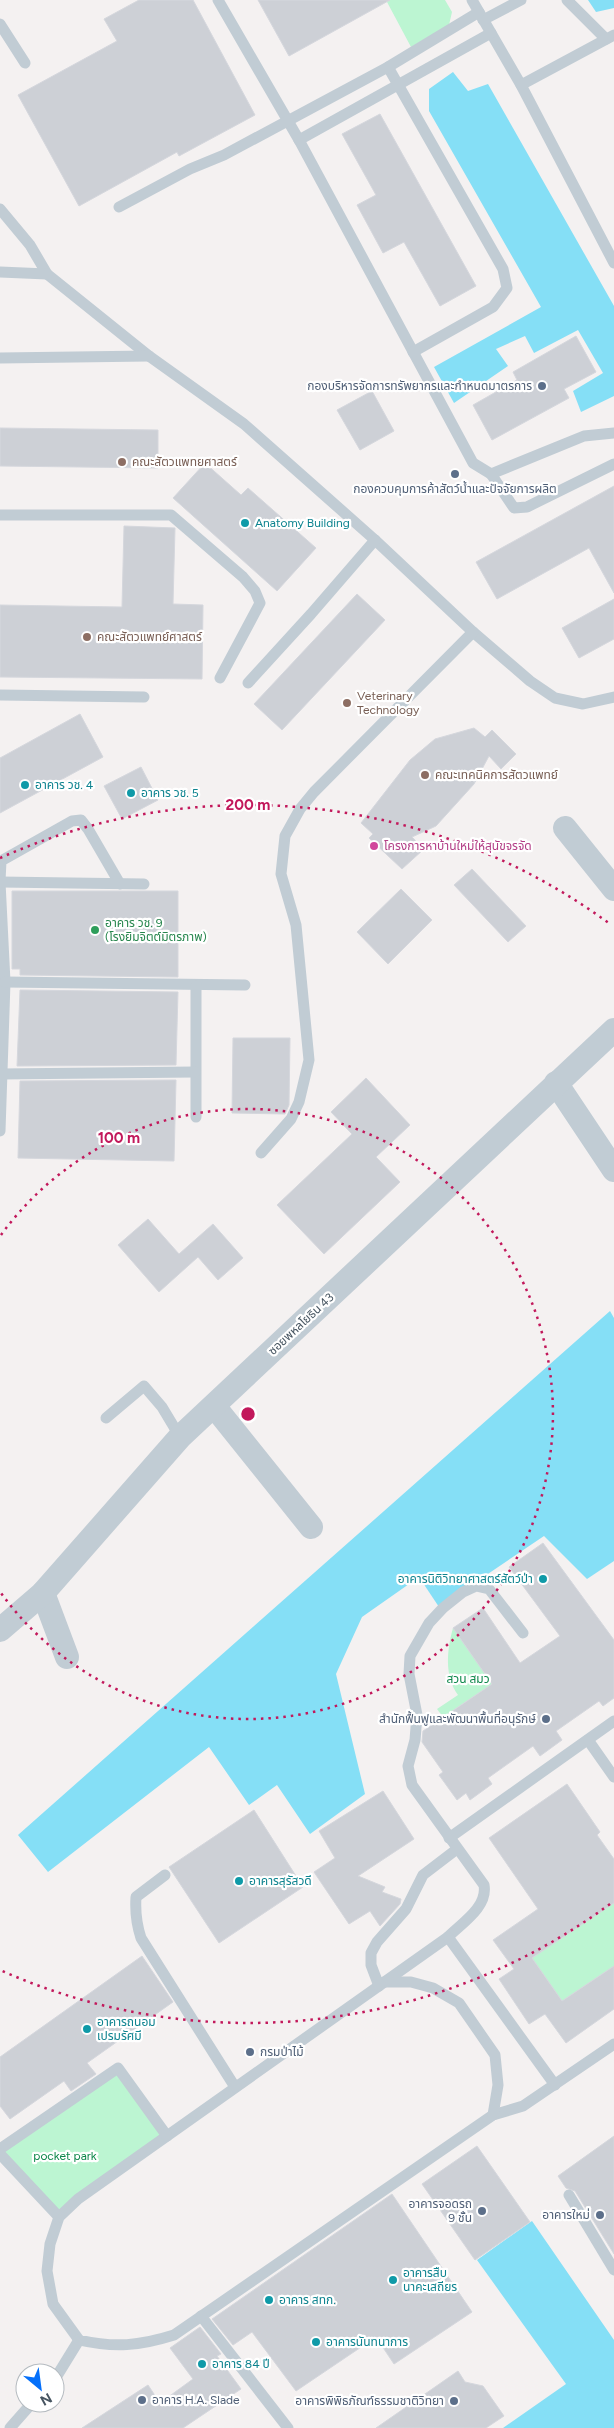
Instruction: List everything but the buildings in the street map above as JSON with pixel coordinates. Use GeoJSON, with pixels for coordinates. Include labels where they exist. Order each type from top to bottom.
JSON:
{"type":"FeatureCollection","features":[{"type":"Feature","properties":{"kind":"street"},"geometry":{"type":"LineString","coordinates":[[565,828],[614,889]]}},
{"type":"Feature","properties":{"kind":"street","name":"ซอยพหลโยธิน 43"},"geometry":{"type":"LineString","coordinates":[[0,1630],[43,1593],[180,1437],[614,1030]]}},
{"type":"Feature","properties":{"kind":"street"},"geometry":{"type":"LineString","coordinates":[[556,1083],[614,1170]]}},
{"type":"Feature","properties":{"kind":"street"},"geometry":{"type":"LineString","coordinates":[[214,1406],[311,1527]]}},
{"type":"Feature","properties":{"kind":"street"},"geometry":{"type":"LineString","coordinates":[[43,1593],[67,1657]]}},
{"type":"Feature","properties":{"kind":"lane"},"geometry":{"type":"LineString","coordinates":[[218,0],[299,140],[473,463],[491,474],[514,508],[527,507],[614,464]]}},
{"type":"Feature","properties":{"kind":"lane"},"geometry":{"type":"LineString","coordinates":[[472,0],[521,85],[614,263]]}},
{"type":"Feature","properties":{"kind":"lane"},"geometry":{"type":"LineString","coordinates":[[120,207],[288,121],[481,16],[521,0]]}},
{"type":"Feature","properties":{"kind":"lane"},"geometry":{"type":"LineString","coordinates":[[521,85],[610,37],[567,0]]}},
{"type":"Feature","properties":{"kind":"lane"},"geometry":{"type":"LineString","coordinates":[[0,24],[26,63]]}},
{"type":"Feature","properties":{"kind":"lane"},"geometry":{"type":"LineString","coordinates":[[299,140],[491,33]]}},
{"type":"Feature","properties":{"kind":"lane"},"geometry":{"type":"LineString","coordinates":[[388,66],[400,84],[503,269],[507,288],[493,307],[412,352]]}},
{"type":"Feature","properties":{"kind":"lane"},"geometry":{"type":"LineString","coordinates":[[0,208],[30,245],[47,274],[149,356],[244,424],[375,540],[473,632],[530,681],[556,698],[583,704],[614,697]]}},
{"type":"Feature","properties":{"kind":"lane"},"geometry":{"type":"LineString","coordinates":[[0,272],[47,274]]}},
{"type":"Feature","properties":{"kind":"lane"},"geometry":{"type":"LineString","coordinates":[[0,358],[149,356]]}},
{"type":"Feature","properties":{"kind":"lane"},"geometry":{"type":"LineString","coordinates":[[491,474],[584,436],[614,433]]}},
{"type":"Feature","properties":{"kind":"lane"},"geometry":{"type":"LineString","coordinates":[[0,514],[171,515],[243,577],[255,591],[260,603],[220,678]]}},
{"type":"Feature","properties":{"kind":"lane"},"geometry":{"type":"LineString","coordinates":[[248,683],[312,614],[375,540]]}},
{"type":"Feature","properties":{"kind":"lane"},"geometry":{"type":"LineString","coordinates":[[261,1153],[291,1119],[299,1102],[310,1060],[296,925],[281,874],[285,836],[300,809],[314,792],[473,632]]}},
{"type":"Feature","properties":{"kind":"lane"},"geometry":{"type":"LineString","coordinates":[[0,695],[144,697]]}},
{"type":"Feature","properties":{"kind":"lane"},"geometry":{"type":"LineString","coordinates":[[0,1131],[0,1074],[5,982],[0,882],[1,861],[72,821],[80,820],[88,829],[120,884]]}},
{"type":"Feature","properties":{"kind":"lane"},"geometry":{"type":"LineString","coordinates":[[0,882],[144,884]]}},
{"type":"Feature","properties":{"kind":"lane"},"geometry":{"type":"LineString","coordinates":[[5,982],[196,986],[245,985]]}},
{"type":"Feature","properties":{"kind":"lane"},"geometry":{"type":"LineString","coordinates":[[196,986],[196,1117]]}},
{"type":"Feature","properties":{"kind":"lane"},"geometry":{"type":"LineString","coordinates":[[0,1074],[195,1072]]}},
{"type":"Feature","properties":{"kind":"lane"},"geometry":{"type":"LineString","coordinates":[[106,1418],[144,1386],[162,1407],[180,1437]]}},
{"type":"Feature","properties":{"kind":"lane"},"geometry":{"type":"LineString","coordinates":[[523,1633],[488,1589],[476,1586],[463,1592],[443,1608],[429,1623],[410,1656],[409,1674],[417,1715],[415,1740],[408,1766],[412,1785],[484,1886],[485,1892],[482,1904],[448,1937],[78,2199],[59,2217],[50,2244],[47,2271],[53,2304],[79,2340],[114,2345],[146,2344],[174,2335],[492,2115],[523,2106],[614,2044]]}},
{"type":"Feature","properties":{"kind":"lane"},"geometry":{"type":"LineString","coordinates":[[448,1838],[614,1721]]}},
{"type":"Feature","properties":{"kind":"lane"},"geometry":{"type":"LineString","coordinates":[[588,1740],[614,1777]]}},
{"type":"Feature","properties":{"kind":"lane"},"geometry":{"type":"LineString","coordinates":[[381,1984],[371,1965],[371,1953],[377,1942],[406,1910],[423,1875],[457,1849]]}},
{"type":"Feature","properties":{"kind":"lane"},"geometry":{"type":"LineString","coordinates":[[165,1875],[136,1897],[135,1916],[137,1927],[141,1938],[235,2088]]}},
{"type":"Feature","properties":{"kind":"lane"},"geometry":{"type":"LineString","coordinates":[[448,1937],[554,2085]]}},
{"type":"Feature","properties":{"kind":"lane"},"geometry":{"type":"LineString","coordinates":[[381,1984],[410,1982],[433,1988],[459,2003],[495,2054],[498,2085],[492,2115]]}},
{"type":"Feature","properties":{"kind":"lane"},"geometry":{"type":"LineString","coordinates":[[0,2149],[118,2068],[167,2136]]}},
{"type":"Feature","properties":{"kind":"lane"},"geometry":{"type":"LineString","coordinates":[[0,2154],[59,2217]]}},
{"type":"Feature","properties":{"kind":"lane"},"geometry":{"type":"LineString","coordinates":[[569,2195],[614,2270]]}},
{"type":"Feature","properties":{"kind":"lane"},"geometry":{"type":"LineString","coordinates":[[201,2316],[288,2428]]}},
{"type":"Feature","properties":{"kind":"lane"},"geometry":{"type":"LineString","coordinates":[[65,2363],[79,2340]]}},
{"type":"Feature","properties":{"kind":"lane"},"geometry":{"type":"LineString","coordinates":[[10,2428],[23,2413]]}},
{"type":"Feature","properties":{"kind":"green space"},"geometry":{"type":"Polygon","coordinates":[[[390,0],[445,0],[452,12],[449,25],[411,47],[387,2],[390,0]]]}},
{"type":"Feature","properties":{"kind":"green space","name":"สวน สมว"},"geometry":{"type":"Polygon","coordinates":[[[453,1628],[492,1684],[443,1717],[437,1709],[458,1695],[450,1679],[448,1662],[453,1628]]]}},
{"type":"Feature","properties":{"kind":"green space"},"geometry":{"type":"Polygon","coordinates":[[[614,1903],[614,1966],[562,2001],[532,1958],[614,1903]]]}},
{"type":"Feature","properties":{"kind":"green space","name":"pocket park"},"geometry":{"type":"Polygon","coordinates":[[[118,2068],[167,2136],[59,2217],[0,2149],[118,2068]]]}},
{"type":"Feature","properties":{"kind":"water"},"geometry":{"type":"Polygon","coordinates":[[[588,0],[614,0],[614,8],[596,12],[588,0]]]}},
{"type":"Feature","properties":{"kind":"water"},"geometry":{"type":"Polygon","coordinates":[[[453,72],[468,91],[488,84],[614,306],[614,396],[581,412],[573,391],[603,373],[578,330],[534,353],[525,336],[496,349],[508,366],[454,403],[434,367],[541,307],[429,111],[429,89],[453,72]]]}},
{"type":"Feature","properties":{"kind":"water"},"geometry":{"type":"Polygon","coordinates":[[[610,1311],[614,1318],[614,1561],[587,1579],[544,1536],[439,1607],[419,1577],[362,1617],[336,1674],[365,1794],[310,1834],[277,1785],[249,1805],[209,1747],[48,1872],[18,1835],[610,1311]]]}},
{"type":"Feature","properties":{"kind":"water"},"geometry":{"type":"Polygon","coordinates":[[[532,2221],[614,2340],[614,2428],[503,2428],[566,2384],[477,2260],[532,2221]]]}},
{"type":"Feature","properties":{"kind":"place","name":"กองบริหารจัดการทรัพยากรและกำหนดมาตรการ"},"geometry":{"type":"Point","coordinates":[542,386]}},
{"type":"Feature","properties":{"kind":"place","name":"คณะสัตวแพทยศาสตร์"},"geometry":{"type":"Point","coordinates":[122,462]}},
{"type":"Feature","properties":{"kind":"place","name":"กองควบคุมการค้าสัตว์น้ำและปัจจัยการผลิต"},"geometry":{"type":"Point","coordinates":[455,474]}},
{"type":"Feature","properties":{"kind":"place","name":"Anatomy Building"},"geometry":{"type":"Point","coordinates":[245,523]}},
{"type":"Feature","properties":{"kind":"place","name":"คณะสัตวแพทย์ศาสตร์"},"geometry":{"type":"Point","coordinates":[87,637]}},
{"type":"Feature","properties":{"kind":"place","name":"Veterinary Technology"},"geometry":{"type":"Point","coordinates":[347,703]}},
{"type":"Feature","properties":{"kind":"place","name":"คณะเทคนิคการสัตวแพทย์"},"geometry":{"type":"Point","coordinates":[425,775]}},
{"type":"Feature","properties":{"kind":"place","name":"อาคาร วช. 4"},"geometry":{"type":"Point","coordinates":[25,785]}},
{"type":"Feature","properties":{"kind":"place","name":"อาคาร วช. 5"},"geometry":{"type":"Point","coordinates":[131,793]}},
{"type":"Feature","properties":{"kind":"place","name":"โครงการหาบ้านใหม่ให้สุนัขจรจัด"},"geometry":{"type":"Point","coordinates":[374,846]}},
{"type":"Feature","properties":{"kind":"place","name":"อาคาร วช. 9 (โรงยิมจิตต์มิตรภาพ)"},"geometry":{"type":"Point","coordinates":[95,930]}},
{"type":"Feature","properties":{"kind":"place","name":"อาคารนิติวิทยาศาสตร์สัตว์ป่า"},"geometry":{"type":"Point","coordinates":[543,1579]}},
{"type":"Feature","properties":{"kind":"place","name":"สำนักฟื้นฟูและพัฒนาพื้นที่อนุรักษ์"},"geometry":{"type":"Point","coordinates":[546,1719]}},
{"type":"Feature","properties":{"kind":"place","name":"อาคารสุรัสวดี"},"geometry":{"type":"Point","coordinates":[239,1881]}},
{"type":"Feature","properties":{"kind":"place","name":"อาคารถนอม เปรมรัศมี"},"geometry":{"type":"Point","coordinates":[87,2029]}},
{"type":"Feature","properties":{"kind":"place","name":"กรมป่าไม้"},"geometry":{"type":"Point","coordinates":[250,2052]}},
{"type":"Feature","properties":{"kind":"place","name":"อาคารจอดรถ 9 ชั้น"},"geometry":{"type":"Point","coordinates":[482,2211]}},
{"type":"Feature","properties":{"kind":"place","name":"อาคารใหม่"},"geometry":{"type":"Point","coordinates":[600,2215]}},
{"type":"Feature","properties":{"kind":"place","name":"อาคารสืบ นาคะเสถียร"},"geometry":{"type":"Point","coordinates":[393,2280]}},
{"type":"Feature","properties":{"kind":"place","name":"อาคาร สทก."},"geometry":{"type":"Point","coordinates":[269,2300]}},
{"type":"Feature","properties":{"kind":"place","name":"อาคารนันทนาการ"},"geometry":{"type":"Point","coordinates":[316,2342]}},
{"type":"Feature","properties":{"kind":"place","name":"อาคาร 84 ปี"},"geometry":{"type":"Point","coordinates":[202,2364]}},
{"type":"Feature","properties":{"kind":"place","name":"อาคาร H.A. Slade"},"geometry":{"type":"Point","coordinates":[142,2400]}},
{"type":"Feature","properties":{"kind":"place","name":"อาคารพิพิธภัณฑ์ธรรมชาติวิทยา"},"geometry":{"type":"Point","coordinates":[454,2401]}}]}
